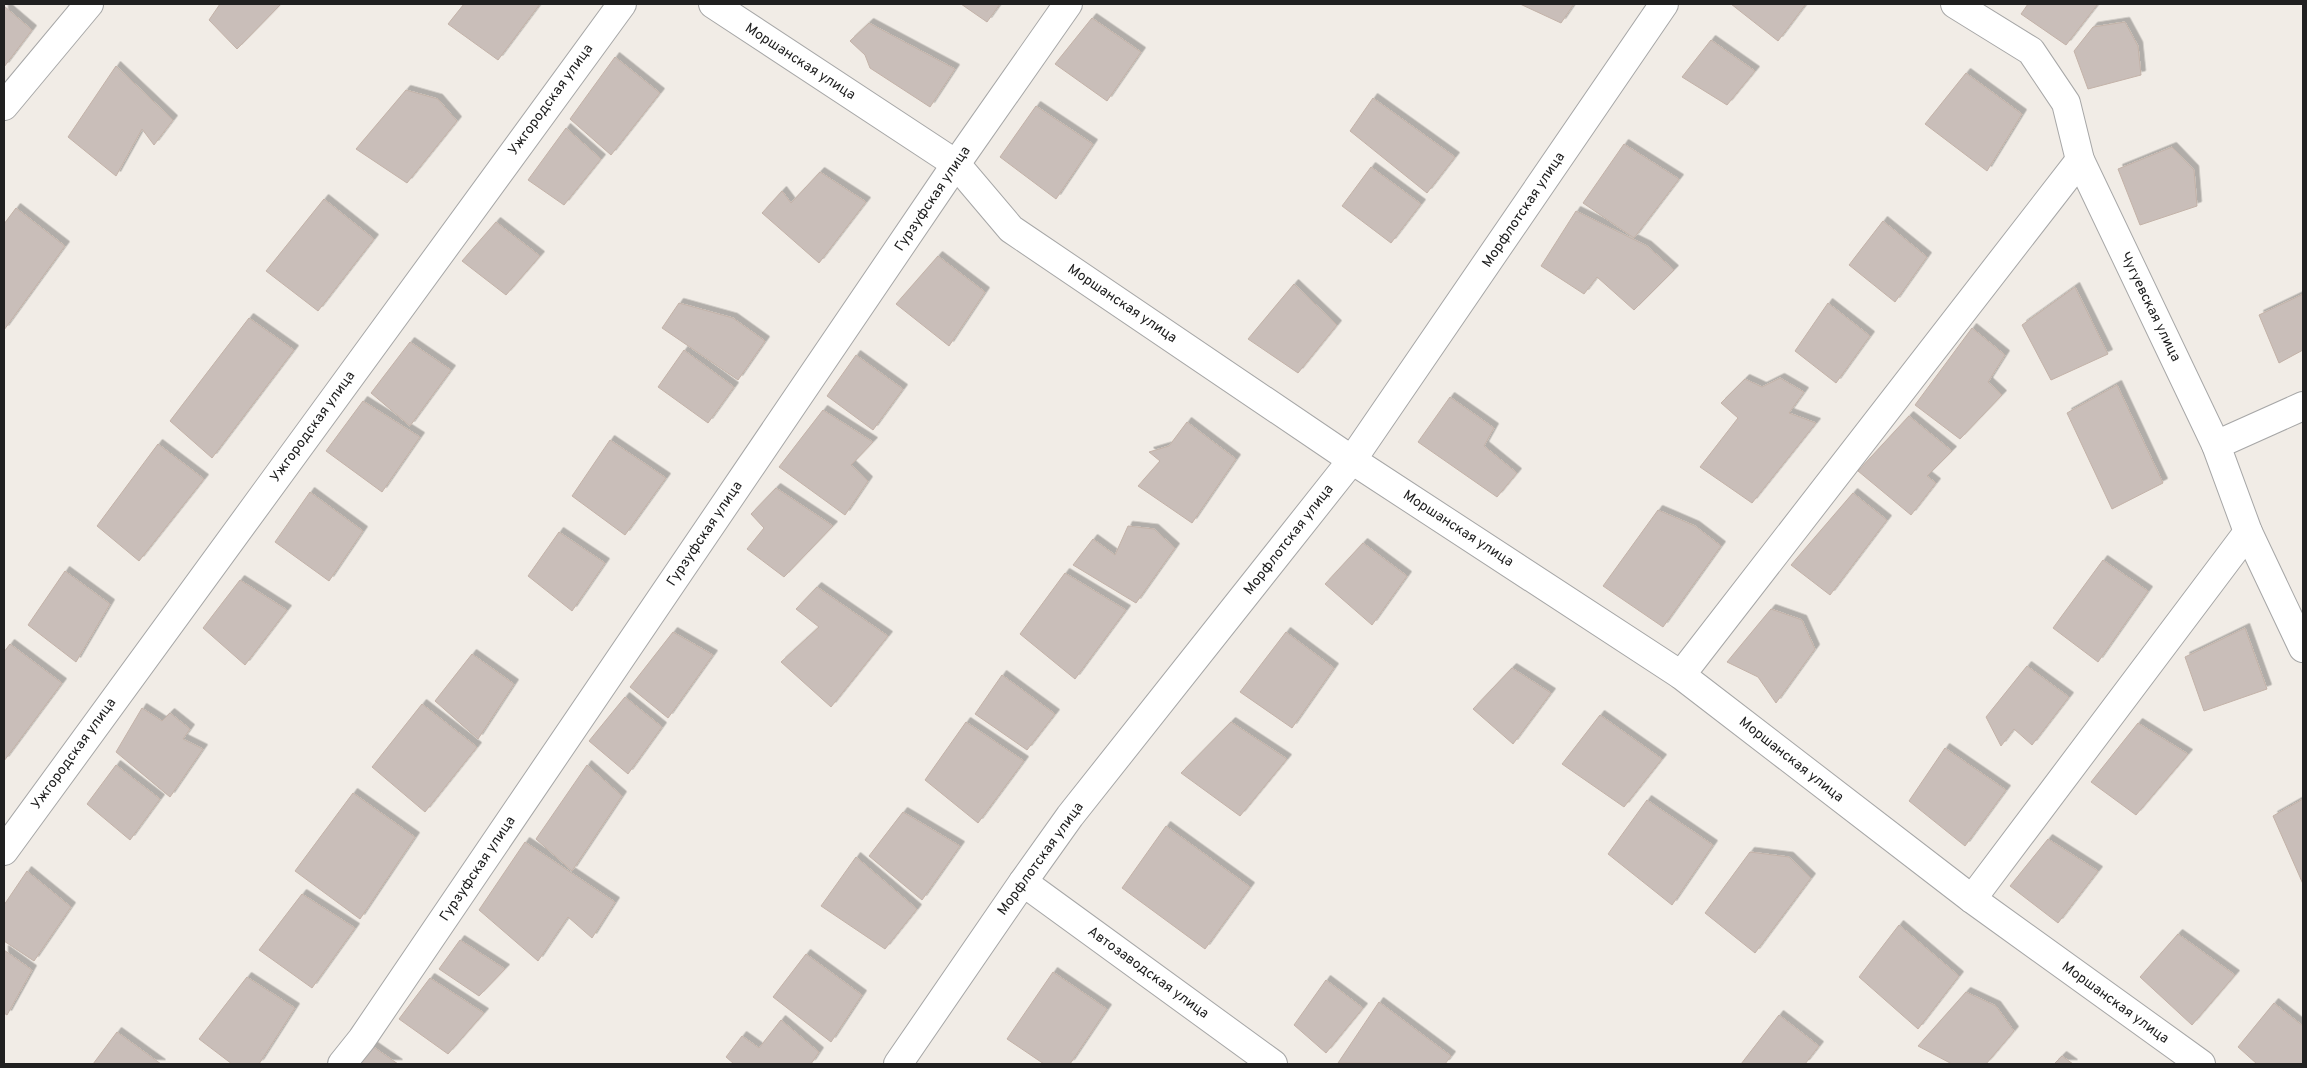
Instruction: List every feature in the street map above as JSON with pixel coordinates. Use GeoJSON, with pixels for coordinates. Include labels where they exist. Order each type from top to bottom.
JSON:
{"type":"FeatureCollection","features":[{"type":"Feature","properties":{"kind":"street"},"geometry":{"type":"LineString","coordinates":[[4,106],[89,4]]}},
{"type":"Feature","properties":{"kind":"street","name":"Ужгородская улица"},"geometry":{"type":"LineString","coordinates":[[4,851],[622,4]]}},
{"type":"Feature","properties":{"kind":"street","name":"Моршанская улица"},"geometry":{"type":"LineString","coordinates":[[713,4],[956,164],[1011,229],[1352,460],[1681,675],[1972,899],[2200,1064]]}},
{"type":"Feature","properties":{"kind":"street","name":"Гурзуфская улица"},"geometry":{"type":"LineString","coordinates":[[342,1064],[373,1023],[956,164],[1068,4]]}},
{"type":"Feature","properties":{"kind":"street","name":"Морфлотская улица"},"geometry":{"type":"LineString","coordinates":[[898,1064],[1070,816],[1352,460],[1664,4]]}},
{"type":"Feature","properties":{"kind":"street","name":"Чугуевская улица"},"geometry":{"type":"LineString","coordinates":[[1955,4],[2031,51],[2066,103],[2080,160],[2216,445],[2248,532],[2303,648]]}},
{"type":"Feature","properties":{"kind":"street"},"geometry":{"type":"LineString","coordinates":[[1681,675],[2080,160]]}},
{"type":"Feature","properties":{"kind":"street"},"geometry":{"type":"LineString","coordinates":[[2216,445],[2303,406]]}},
{"type":"Feature","properties":{"kind":"street"},"geometry":{"type":"LineString","coordinates":[[1972,899],[2248,532]]}},
{"type":"Feature","properties":{"kind":"street","name":"Автозаводская улица"},"geometry":{"type":"LineString","coordinates":[[1023,882],[1273,1064]]}},
{"type":"Feature","properties":{"kind":"building"},"geometry":{"type":"Polygon","coordinates":[[[220,4],[281,4],[237,49],[209,20],[220,4]]]}},
{"type":"Feature","properties":{"kind":"building"},"geometry":{"type":"Polygon","coordinates":[[[464,4],[540,4],[498,60],[448,24],[464,4]]]}},
{"type":"Feature","properties":{"kind":"building"},"geometry":{"type":"Polygon","coordinates":[[[961,4],[1000,4],[987,22],[961,4]]]}},
{"type":"Feature","properties":{"kind":"building"},"geometry":{"type":"Polygon","coordinates":[[[1520,4],[1574,4],[1561,23],[1520,4]]]}},
{"type":"Feature","properties":{"kind":"building"},"geometry":{"type":"Polygon","coordinates":[[[1731,4],[1806,4],[1778,41],[1731,4]]]}},
{"type":"Feature","properties":{"kind":"building"},"geometry":{"type":"Polygon","coordinates":[[[2028,4],[2098,4],[2066,45],[2021,14],[2028,4]]]}},
{"type":"Feature","properties":{"kind":"building"},"geometry":{"type":"Polygon","coordinates":[[[4,6],[32,30],[4,67],[4,6]]]}},
{"type":"Feature","properties":{"kind":"building"},"geometry":{"type":"Polygon","coordinates":[[[1092,18],[1141,52],[1107,101],[1055,64],[1092,18]]]}},
{"type":"Feature","properties":{"kind":"building"},"geometry":{"type":"Polygon","coordinates":[[[2125,22],[2138,46],[2141,75],[2088,89],[2074,51],[2093,27],[2125,22]]]}},
{"type":"Feature","properties":{"kind":"building"},"geometry":{"type":"Polygon","coordinates":[[[869,23],[955,69],[930,107],[870,68],[865,55],[850,41],[869,23]]]}},
{"type":"Feature","properties":{"kind":"building"},"geometry":{"type":"Polygon","coordinates":[[[1711,40],[1755,71],[1727,105],[1682,77],[1711,40]]]}},
{"type":"Feature","properties":{"kind":"building"},"geometry":{"type":"Polygon","coordinates":[[[615,57],[660,93],[611,155],[570,119],[615,57]]]}},
{"type":"Feature","properties":{"kind":"building"},"geometry":{"type":"Polygon","coordinates":[[[116,66],[173,120],[154,145],[142,129],[116,176],[68,137],[116,66]]]}},
{"type":"Feature","properties":{"kind":"building"},"geometry":{"type":"Polygon","coordinates":[[[1966,73],[2022,114],[1987,171],[1925,124],[1966,73]]]}},
{"type":"Feature","properties":{"kind":"building"},"geometry":{"type":"Polygon","coordinates":[[[406,90],[438,99],[457,121],[407,183],[356,149],[406,90]]]}},
{"type":"Feature","properties":{"kind":"building"},"geometry":{"type":"Polygon","coordinates":[[[1373,98],[1455,157],[1427,193],[1350,131],[1373,98]]]}},
{"type":"Feature","properties":{"kind":"building"},"geometry":{"type":"Polygon","coordinates":[[[1036,106],[1093,144],[1056,199],[1000,157],[1036,106]]]}},
{"type":"Feature","properties":{"kind":"building"},"geometry":{"type":"Polygon","coordinates":[[[566,128],[601,159],[564,205],[528,180],[566,128]]]}},
{"type":"Feature","properties":{"kind":"building"},"geometry":{"type":"Polygon","coordinates":[[[1624,144],[1679,179],[1634,238],[1583,203],[1624,144]]]}},
{"type":"Feature","properties":{"kind":"building"},"geometry":{"type":"Polygon","coordinates":[[[2172,147],[2194,170],[2197,206],[2140,225],[2118,169],[2172,147]]]}},
{"type":"Feature","properties":{"kind":"building"},"geometry":{"type":"Polygon","coordinates":[[[1371,167],[1421,204],[1391,243],[1342,206],[1371,167]]]}},
{"type":"Feature","properties":{"kind":"building"},"geometry":{"type":"Polygon","coordinates":[[[820,172],[866,202],[819,263],[762,213],[782,191],[791,203],[820,172]]]}},
{"type":"Feature","properties":{"kind":"building"},"geometry":{"type":"Polygon","coordinates":[[[324,199],[374,239],[318,311],[266,271],[324,199]]]}},
{"type":"Feature","properties":{"kind":"building"},"geometry":{"type":"Polygon","coordinates":[[[16,208],[65,246],[4,330],[4,224],[16,208]]]}},
{"type":"Feature","properties":{"kind":"building"},"geometry":{"type":"Polygon","coordinates":[[[1576,211],[1647,246],[1674,270],[1634,310],[1597,277],[1584,294],[1541,266],[1576,211]]]}},
{"type":"Feature","properties":{"kind":"building"},"geometry":{"type":"Polygon","coordinates":[[[1883,221],[1927,257],[1895,302],[1849,265],[1883,221]]]}},
{"type":"Feature","properties":{"kind":"building"},"geometry":{"type":"Polygon","coordinates":[[[496,222],[540,256],[506,295],[462,261],[496,222]]]}},
{"type":"Feature","properties":{"kind":"building"},"geometry":{"type":"Polygon","coordinates":[[[938,256],[985,292],[949,346],[896,304],[938,256]]]}},
{"type":"Feature","properties":{"kind":"building"},"geometry":{"type":"Polygon","coordinates":[[[1294,284],[1337,325],[1298,373],[1248,339],[1294,284]]]}},
{"type":"Feature","properties":{"kind":"building"},"geometry":{"type":"Polygon","coordinates":[[[2075,287],[2108,354],[2051,380],[2022,325],[2075,287]]]}},
{"type":"Feature","properties":{"kind":"building"},"geometry":{"type":"Polygon","coordinates":[[[2303,294],[2303,350],[2279,363],[2259,315],[2303,294]]]}},
{"type":"Feature","properties":{"kind":"building"},"geometry":{"type":"Polygon","coordinates":[[[679,303],[733,318],[765,341],[738,380],[662,328],[679,303]]]}},
{"type":"Feature","properties":{"kind":"building"},"geometry":{"type":"Polygon","coordinates":[[[1828,303],[1870,336],[1836,383],[1795,351],[1828,303]]]}},
{"type":"Feature","properties":{"kind":"building"},"geometry":{"type":"Polygon","coordinates":[[[249,318],[294,350],[212,458],[170,421],[249,318]]]}},
{"type":"Feature","properties":{"kind":"building"},"geometry":{"type":"Polygon","coordinates":[[[1972,328],[2005,355],[1988,382],[2002,395],[1960,439],[1915,405],[1972,328]]]}},
{"type":"Feature","properties":{"kind":"building"},"geometry":{"type":"Polygon","coordinates":[[[410,342],[451,370],[410,426],[371,393],[410,342]]]}},
{"type":"Feature","properties":{"kind":"building"},"geometry":{"type":"Polygon","coordinates":[[[684,350],[734,387],[708,423],[658,387],[684,350]]]}},
{"type":"Feature","properties":{"kind":"building"},"geometry":{"type":"Polygon","coordinates":[[[856,355],[903,389],[873,430],[827,396],[856,355]]]}},
{"type":"Feature","properties":{"kind":"building"},"geometry":{"type":"Polygon","coordinates":[[[1780,378],[1804,392],[1789,413],[1816,423],[1752,503],[1700,467],[1738,418],[1721,403],[1745,379],[1762,387],[1780,378]]]}},
{"type":"Feature","properties":{"kind":"building"},"geometry":{"type":"Polygon","coordinates":[[[2117,385],[2163,483],[2112,509],[2067,413],[2117,385]]]}},
{"type":"Feature","properties":{"kind":"building"},"geometry":{"type":"Polygon","coordinates":[[[1450,397],[1494,428],[1484,446],[1517,473],[1497,497],[1418,442],[1450,397]]]}},
{"type":"Feature","properties":{"kind":"building"},"geometry":{"type":"Polygon","coordinates":[[[363,401],[420,437],[382,492],[326,451],[363,401]]]}},
{"type":"Feature","properties":{"kind":"building"},"geometry":{"type":"Polygon","coordinates":[[[823,410],[873,442],[851,465],[868,481],[845,515],[779,467],[823,410]]]}},
{"type":"Feature","properties":{"kind":"building"},"geometry":{"type":"Polygon","coordinates":[[[1909,416],[1952,451],[1927,476],[1936,483],[1911,515],[1858,471],[1909,416]]]}},
{"type":"Feature","properties":{"kind":"building"},"geometry":{"type":"Polygon","coordinates":[[[1187,422],[1236,459],[1192,523],[1138,486],[1160,461],[1149,452],[1169,446],[1187,422]]]}},
{"type":"Feature","properties":{"kind":"building"},"geometry":{"type":"Polygon","coordinates":[[[610,440],[666,478],[625,535],[572,496],[610,440]]]}},
{"type":"Feature","properties":{"kind":"building"},"geometry":{"type":"Polygon","coordinates":[[[158,444],[204,479],[139,561],[97,526],[158,444]]]}},
{"type":"Feature","properties":{"kind":"building"},"geometry":{"type":"Polygon","coordinates":[[[776,488],[833,526],[784,577],[747,549],[764,528],[751,514],[776,488]]]}},
{"type":"Feature","properties":{"kind":"building"},"geometry":{"type":"Polygon","coordinates":[[[310,492],[363,531],[329,581],[275,542],[310,492]]]}},
{"type":"Feature","properties":{"kind":"building"},"geometry":{"type":"Polygon","coordinates":[[[1853,493],[1887,520],[1830,595],[1791,565],[1853,493]]]}},
{"type":"Feature","properties":{"kind":"building"},"geometry":{"type":"Polygon","coordinates":[[[1658,510],[1695,526],[1721,546],[1663,627],[1603,586],[1658,510]]]}},
{"type":"Feature","properties":{"kind":"building"},"geometry":{"type":"Polygon","coordinates":[[[1128,526],[1154,529],[1175,548],[1136,603],[1073,565],[1093,539],[1115,555],[1128,526]]]}},
{"type":"Feature","properties":{"kind":"building"},"geometry":{"type":"Polygon","coordinates":[[[559,532],[605,563],[572,611],[528,576],[559,532]]]}},
{"type":"Feature","properties":{"kind":"building"},"geometry":{"type":"Polygon","coordinates":[[[1363,543],[1407,576],[1372,625],[1325,584],[1363,543]]]}},
{"type":"Feature","properties":{"kind":"building"},"geometry":{"type":"Polygon","coordinates":[[[2103,560],[2148,591],[2098,662],[2053,628],[2103,560]]]}},
{"type":"Feature","properties":{"kind":"building"},"geometry":{"type":"Polygon","coordinates":[[[65,571],[110,604],[76,662],[28,625],[65,571]]]}},
{"type":"Feature","properties":{"kind":"building"},"geometry":{"type":"Polygon","coordinates":[[[1065,573],[1126,610],[1075,679],[1020,634],[1065,573]]]}},
{"type":"Feature","properties":{"kind":"building"},"geometry":{"type":"Polygon","coordinates":[[[240,580],[287,610],[245,665],[203,628],[240,580]]]}},
{"type":"Feature","properties":{"kind":"building"},"geometry":{"type":"Polygon","coordinates":[[[817,587],[888,636],[831,707],[781,662],[819,627],[796,609],[817,587]]]}},
{"type":"Feature","properties":{"kind":"building"},"geometry":{"type":"Polygon","coordinates":[[[1771,609],[1802,620],[1815,649],[1776,703],[1758,677],[1727,662],[1771,609]]]}},
{"type":"Feature","properties":{"kind":"building"},"geometry":{"type":"Polygon","coordinates":[[[2245,628],[2267,689],[2204,711],[2185,657],[2245,628]]]}},
{"type":"Feature","properties":{"kind":"building"},"geometry":{"type":"Polygon","coordinates":[[[673,632],[713,655],[668,718],[630,687],[673,632]]]}},
{"type":"Feature","properties":{"kind":"building"},"geometry":{"type":"Polygon","coordinates":[[[1286,632],[1334,668],[1292,728],[1240,692],[1286,632]]]}},
{"type":"Feature","properties":{"kind":"building"},"geometry":{"type":"Polygon","coordinates":[[[10,644],[62,683],[4,761],[4,652],[10,644]]]}},
{"type":"Feature","properties":{"kind":"building"},"geometry":{"type":"Polygon","coordinates":[[[472,654],[514,684],[478,739],[435,701],[472,654]]]}},
{"type":"Feature","properties":{"kind":"building"},"geometry":{"type":"Polygon","coordinates":[[[2027,666],[2069,697],[2032,745],[2014,729],[2001,746],[1986,717],[2027,666]]]}},
{"type":"Feature","properties":{"kind":"building"},"geometry":{"type":"Polygon","coordinates":[[[1512,668],[1551,693],[1513,744],[1473,709],[1512,668]]]}},
{"type":"Feature","properties":{"kind":"building"},"geometry":{"type":"Polygon","coordinates":[[[1002,675],[1055,714],[1027,750],[975,714],[1002,675]]]}},
{"type":"Feature","properties":{"kind":"building"},"geometry":{"type":"Polygon","coordinates":[[[625,697],[662,727],[628,774],[589,741],[625,697]]]}},
{"type":"Feature","properties":{"kind":"building"},"geometry":{"type":"Polygon","coordinates":[[[422,704],[477,747],[425,812],[372,767],[422,704]]]}},
{"type":"Feature","properties":{"kind":"building"},"geometry":{"type":"Polygon","coordinates":[[[142,708],[162,721],[170,713],[190,729],[183,739],[203,749],[170,797],[116,752],[142,708]]]}},
{"type":"Feature","properties":{"kind":"building"},"geometry":{"type":"Polygon","coordinates":[[[1600,715],[1662,759],[1624,807],[1562,764],[1600,715]]]}},
{"type":"Feature","properties":{"kind":"building"},"geometry":{"type":"Polygon","coordinates":[[[966,722],[1024,761],[978,823],[925,780],[966,722]]]}},
{"type":"Feature","properties":{"kind":"building"},"geometry":{"type":"Polygon","coordinates":[[[1231,722],[1287,759],[1240,816],[1181,773],[1231,722]]]}},
{"type":"Feature","properties":{"kind":"building"},"geometry":{"type":"Polygon","coordinates":[[[2138,723],[2188,754],[2136,815],[2091,782],[2138,723]]]}},
{"type":"Feature","properties":{"kind":"building"},"geometry":{"type":"Polygon","coordinates":[[[1945,748],[2006,790],[1965,846],[1909,801],[1945,748]]]}},
{"type":"Feature","properties":{"kind":"building"},"geometry":{"type":"Polygon","coordinates":[[[116,765],[160,799],[130,840],[87,804],[116,765]]]}},
{"type":"Feature","properties":{"kind":"building"},"geometry":{"type":"Polygon","coordinates":[[[587,765],[622,796],[572,871],[536,839],[587,765]]]}},
{"type":"Feature","properties":{"kind":"building"},"geometry":{"type":"Polygon","coordinates":[[[353,793],[415,837],[360,919],[295,871],[353,793]]]}},
{"type":"Feature","properties":{"kind":"building"},"geometry":{"type":"Polygon","coordinates":[[[2303,799],[2303,884],[2273,816],[2303,799]]]}},
{"type":"Feature","properties":{"kind":"building"},"geometry":{"type":"Polygon","coordinates":[[[1647,800],[1713,845],[1672,905],[1608,854],[1647,800]]]}},
{"type":"Feature","properties":{"kind":"building"},"geometry":{"type":"Polygon","coordinates":[[[903,812],[960,846],[922,900],[869,856],[903,812]]]}},
{"type":"Feature","properties":{"kind":"building"},"geometry":{"type":"Polygon","coordinates":[[[1166,826],[1250,887],[1205,949],[1122,888],[1166,826]]]}},
{"type":"Feature","properties":{"kind":"building"},"geometry":{"type":"Polygon","coordinates":[[[2048,839],[2098,871],[2058,923],[2010,886],[2048,839]]]}},
{"type":"Feature","properties":{"kind":"building"},"geometry":{"type":"Polygon","coordinates":[[[525,842],[615,902],[592,938],[568,917],[538,961],[479,910],[525,842]]]}},
{"type":"Feature","properties":{"kind":"building"},"geometry":{"type":"Polygon","coordinates":[[[1750,852],[1789,857],[1811,878],[1755,953],[1705,913],[1750,852]]]}},
{"type":"Feature","properties":{"kind":"building"},"geometry":{"type":"Polygon","coordinates":[[[856,857],[917,909],[885,949],[821,906],[856,857]]]}},
{"type":"Feature","properties":{"kind":"building"},"geometry":{"type":"Polygon","coordinates":[[[27,871],[71,907],[34,961],[4,941],[4,905],[27,871]]]}},
{"type":"Feature","properties":{"kind":"building"},"geometry":{"type":"Polygon","coordinates":[[[302,894],[355,928],[312,988],[259,950],[302,894]]]}},
{"type":"Feature","properties":{"kind":"building"},"geometry":{"type":"Polygon","coordinates":[[[1899,925],[1959,976],[1918,1029],[1859,977],[1899,925]]]}},
{"type":"Feature","properties":{"kind":"building"},"geometry":{"type":"Polygon","coordinates":[[[2178,934],[2235,975],[2192,1025],[2140,977],[2178,934]]]}},
{"type":"Feature","properties":{"kind":"building"},"geometry":{"type":"Polygon","coordinates":[[[460,940],[505,969],[479,996],[439,969],[460,940]]]}},
{"type":"Feature","properties":{"kind":"building"},"geometry":{"type":"Polygon","coordinates":[[[4,950],[32,970],[7,1015],[4,1013],[4,950]]]}},
{"type":"Feature","properties":{"kind":"building"},"geometry":{"type":"Polygon","coordinates":[[[806,954],[862,995],[831,1042],[773,997],[806,954]]]}},
{"type":"Feature","properties":{"kind":"building"},"geometry":{"type":"Polygon","coordinates":[[[1053,972],[1107,1009],[1070,1064],[1044,1064],[1007,1039],[1053,972]]]}},
{"type":"Feature","properties":{"kind":"building"},"geometry":{"type":"Polygon","coordinates":[[[247,977],[295,1008],[259,1064],[232,1064],[199,1039],[247,977]]]}},
{"type":"Feature","properties":{"kind":"building"},"geometry":{"type":"Polygon","coordinates":[[[430,978],[484,1013],[448,1054],[399,1019],[430,978]]]}},
{"type":"Feature","properties":{"kind":"building"},"geometry":{"type":"Polygon","coordinates":[[[1326,980],[1363,1008],[1326,1053],[1294,1025],[1326,980]]]}},
{"type":"Feature","properties":{"kind":"building"},"geometry":{"type":"Polygon","coordinates":[[[1966,992],[1996,1006],[2014,1031],[1986,1064],[1952,1064],[1918,1046],[1966,992]]]}},
{"type":"Feature","properties":{"kind":"building"},"geometry":{"type":"Polygon","coordinates":[[[1379,1002],[1451,1056],[1445,1064],[1338,1063],[1379,1002]]]}},
{"type":"Feature","properties":{"kind":"building"},"geometry":{"type":"Polygon","coordinates":[[[2274,1003],[2303,1026],[2303,1064],[2257,1064],[2238,1047],[2274,1003]]]}},
{"type":"Feature","properties":{"kind":"building"},"geometry":{"type":"Polygon","coordinates":[[[1779,1015],[1819,1046],[1805,1064],[1741,1064],[1779,1015]]]}},
{"type":"Feature","properties":{"kind":"building"},"geometry":{"type":"Polygon","coordinates":[[[781,1020],[819,1052],[811,1064],[734,1064],[726,1057],[742,1036],[759,1048],[781,1020]]]}},
{"type":"Feature","properties":{"kind":"building"},"geometry":{"type":"Polygon","coordinates":[[[117,1032],[161,1064],[93,1064],[117,1032]]]}},
{"type":"Feature","properties":{"kind":"building"},"geometry":{"type":"Polygon","coordinates":[[[362,1039],[398,1064],[342,1064],[362,1039]]]}},
{"type":"Feature","properties":{"kind":"building"},"geometry":{"type":"Polygon","coordinates":[[[2062,1056],[2073,1064],[2054,1064],[2062,1056]]]}}]}
